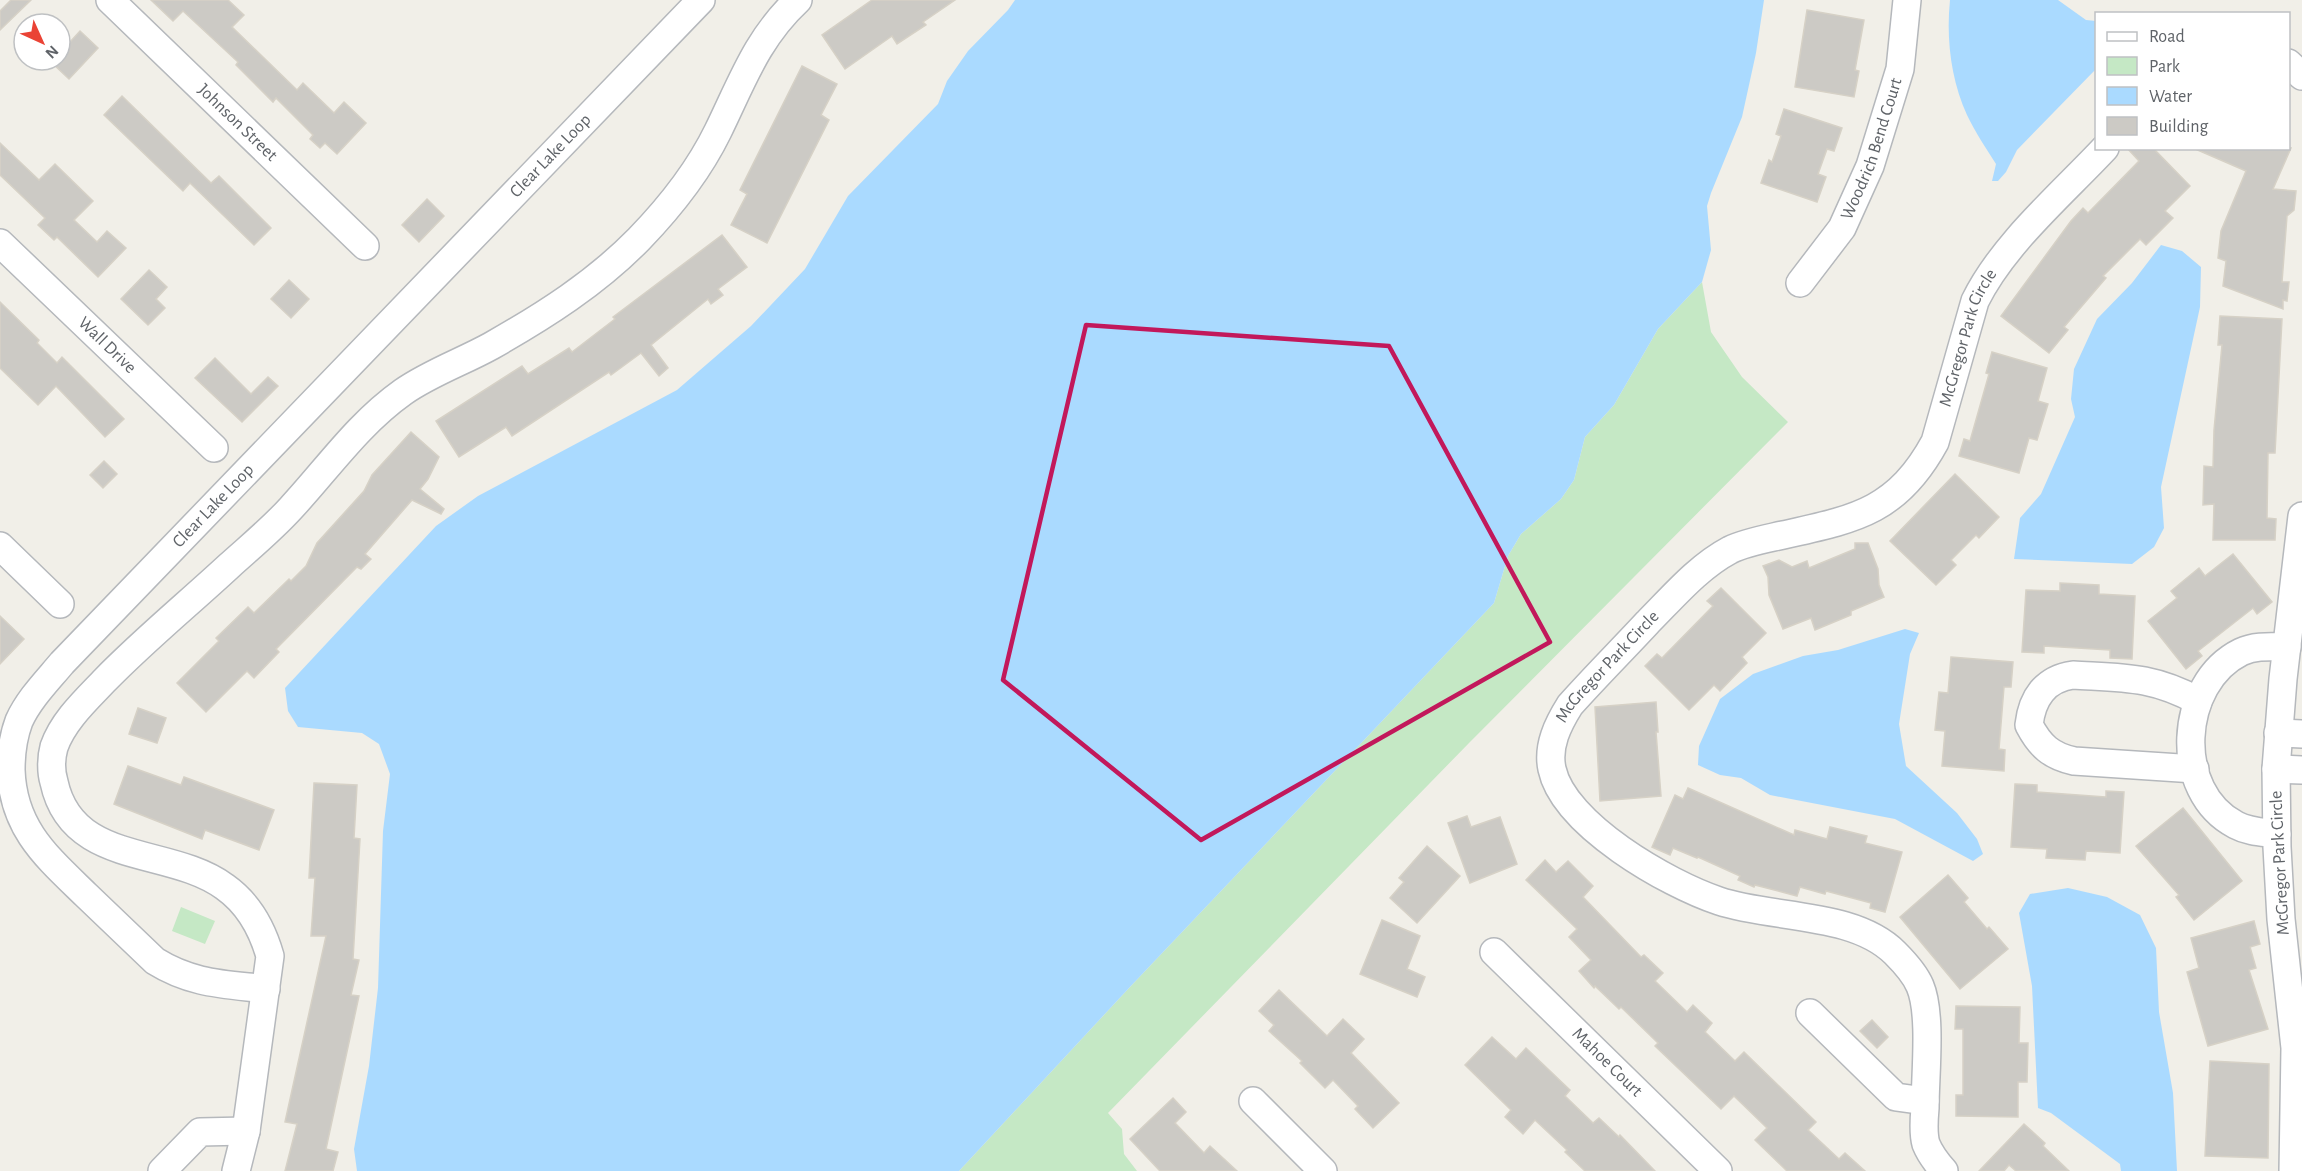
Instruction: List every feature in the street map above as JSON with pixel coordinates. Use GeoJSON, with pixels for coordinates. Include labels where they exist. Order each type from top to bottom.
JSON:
{"type":"FeatureCollection","features":[{"type":"Feature","properties":{"kind":"street","name":"Johnson Street"},"geometry":{"type":"LineString","coordinates":[[110,0],[365,246]]}},
{"type":"Feature","properties":{"kind":"street","name":"Clear Lake Loop"},"geometry":{"type":"LineString","coordinates":[[266,988],[197,980],[175,973],[155,961],[49,859],[23,824],[16,805],[11,773],[13,740],[19,721],[32,699],[93,631],[701,0]]}},
{"type":"Feature","properties":{"kind":"street"},"geometry":{"type":"LineString","coordinates":[[236,1171],[246,1131],[270,956],[264,935],[252,915],[236,896],[203,874],[96,841],[80,829],[62,804],[54,785],[52,770],[54,748],[64,726],[85,700],[124,660],[280,520],[345,444],[382,408],[411,387],[490,346],[570,297],[622,256],[650,227],[696,168],[718,131],[747,66],[775,23],[798,0]]}},
{"type":"Feature","properties":{"kind":"street","name":"Woodrich Bend Court"},"geometry":{"type":"LineString","coordinates":[[1800,283],[1842,228],[1870,166],[1900,69],[1907,0]]}},
{"type":"Feature","properties":{"kind":"street"},"geometry":{"type":"LineString","coordinates":[[2290,64],[2302,76]]}},
{"type":"Feature","properties":{"kind":"street","name":"McGregor Park Circle"},"geometry":{"type":"LineString","coordinates":[[1944,1171],[1926,1144],[1925,1008],[1920,986],[1895,953],[1877,938],[1858,930],[1729,904],[1694,892],[1648,869],[1628,856],[1576,810],[1560,789],[1552,769],[1551,746],[1558,724],[1570,705],[1679,590],[1713,561],[1731,550],[1754,541],[1829,524],[1862,513],[1894,496],[1909,483],[1924,464],[1935,442],[1975,301],[1984,283],[2012,245],[2103,150]]}},
{"type":"Feature","properties":{"kind":"street","name":"Wall Drive"},"geometry":{"type":"LineString","coordinates":[[0,243],[214,448]]}},
{"type":"Feature","properties":{"kind":"street","name":"McGregor Park Circle"},"geometry":{"type":"LineString","coordinates":[[2293,1171],[2295,1048],[2281,919],[2277,834],[2289,769],[2287,648],[2302,516]]}},
{"type":"Feature","properties":{"kind":"street"},"geometry":{"type":"LineString","coordinates":[[5,551],[60,604]]}},
{"type":"Feature","properties":{"kind":"street"},"geometry":{"type":"LineString","coordinates":[[93,631],[124,660]]}},
{"type":"Feature","properties":{"kind":"street"},"geometry":{"type":"LineString","coordinates":[[2277,834],[2247,830],[2218,812],[2205,795],[2196,777],[2191,735],[2193,712],[2213,675],[2241,652],[2260,647],[2287,648]]}},
{"type":"Feature","properties":{"kind":"street"},"geometry":{"type":"LineString","coordinates":[[2195,768],[2074,761],[2057,757],[2045,749],[2029,725],[2030,709],[2037,695],[2047,685],[2061,677],[2073,675],[2144,680],[2176,688],[2198,701]]}},
{"type":"Feature","properties":{"kind":"street","name":"Mahoe Court"},"geometry":{"type":"LineString","coordinates":[[1494,952],[1718,1171]]}},
{"type":"Feature","properties":{"kind":"street"},"geometry":{"type":"LineString","coordinates":[[1810,1013],[1896,1096],[1925,1101]]}},
{"type":"Feature","properties":{"kind":"street"},"geometry":{"type":"LineString","coordinates":[[1253,1101],[1323,1171]]}},
{"type":"Feature","properties":{"kind":"street"},"geometry":{"type":"LineString","coordinates":[[162,1171],[201,1132],[246,1131]]}},
{"type":"Feature","properties":{"kind":"highlighted area"},"geometry":{"type":"Polygon","coordinates":[[[1086,325],[1389,346],[1550,642],[1201,840],[1003,680],[1086,325]]]}},
{"type":"Feature","properties":{"kind":"green space"},"geometry":{"type":"Polygon","coordinates":[[[1702,282],[1711,332],[1742,377],[1788,422],[1469,743],[1108,1113],[1122,1129],[1124,1154],[1137,1171],[959,1171],[1494,603],[1508,556],[1521,534],[1561,499],[1574,480],[1585,437],[1614,405],[1658,329],[1702,282]]]}},
{"type":"Feature","properties":{"kind":"green space"},"geometry":{"type":"Polygon","coordinates":[[[181,907],[215,921],[205,944],[172,931],[181,907]]]}},
{"type":"Feature","properties":{"kind":"water"},"geometry":{"type":"Polygon","coordinates":[[[1015,0],[1764,0],[1756,53],[1742,117],[1707,206],[1711,250],[1702,282],[1658,329],[1614,405],[1585,437],[1574,480],[1561,499],[1521,534],[1508,556],[1494,603],[959,1171],[357,1171],[354,1149],[369,1066],[378,988],[383,831],[390,774],[379,744],[362,733],[298,727],[288,711],[285,688],[436,526],[478,496],[677,390],[751,326],[805,269],[848,196],[938,104],[947,81],[968,51],[1015,0]]]}},
{"type":"Feature","properties":{"kind":"water"},"geometry":{"type":"Polygon","coordinates":[[[1950,0],[2058,0],[2086,20],[2095,21],[2095,70],[2017,150],[2006,172],[1998,181],[1992,181],[1996,164],[1970,121],[1957,88],[1951,59],[1950,0]]]}},
{"type":"Feature","properties":{"kind":"water"},"geometry":{"type":"Polygon","coordinates":[[[2161,245],[2182,251],[2201,267],[2200,307],[2161,487],[2164,528],[2154,547],[2132,564],[2014,559],[2020,518],[2041,494],[2075,417],[2071,399],[2074,369],[2097,319],[2132,283],[2161,245]]]}},
{"type":"Feature","properties":{"kind":"water"},"geometry":{"type":"Polygon","coordinates":[[[1905,629],[1919,633],[1910,654],[1899,724],[1906,766],[1957,813],[1977,839],[1983,854],[1973,861],[1895,819],[1770,795],[1741,778],[1720,775],[1698,765],[1699,746],[1720,699],[1753,674],[1803,656],[1838,650],[1905,629]]]}},
{"type":"Feature","properties":{"kind":"water"},"geometry":{"type":"Polygon","coordinates":[[[2068,888],[2107,897],[2140,915],[2156,948],[2159,1012],[2173,1093],[2177,1171],[2121,1171],[2120,1164],[2051,1113],[2038,1108],[2032,986],[2019,913],[2030,894],[2068,888]]]}},
{"type":"Feature","properties":{"kind":"building"},"geometry":{"type":"Polygon","coordinates":[[[11,0],[31,0],[19,12],[12,12],[12,18],[0,30],[0,11],[11,0]]]}},
{"type":"Feature","properties":{"kind":"building"},"geometry":{"type":"Polygon","coordinates":[[[151,0],[228,0],[244,15],[232,27],[297,90],[303,83],[334,113],[344,102],[366,123],[337,154],[325,143],[320,148],[310,139],[313,135],[276,98],[273,102],[236,65],[238,62],[183,11],[173,21],[151,0]]]}},
{"type":"Feature","properties":{"kind":"building"},"geometry":{"type":"Polygon","coordinates":[[[872,0],[955,0],[923,22],[926,25],[897,44],[892,36],[845,69],[822,35],[872,0]]]}},
{"type":"Feature","properties":{"kind":"building"},"geometry":{"type":"Polygon","coordinates":[[[1807,10],[1864,20],[1855,70],[1859,71],[1854,97],[1795,87],[1807,10]]]}},
{"type":"Feature","properties":{"kind":"building"},"geometry":{"type":"Polygon","coordinates":[[[80,31],[98,48],[69,79],[62,72],[72,72],[72,40],[80,31]]]}},
{"type":"Feature","properties":{"kind":"building"},"geometry":{"type":"Polygon","coordinates":[[[802,66],[837,84],[821,115],[829,120],[767,243],[731,225],[747,194],[740,190],[802,66]]]}},
{"type":"Feature","properties":{"kind":"building"},"geometry":{"type":"Polygon","coordinates":[[[122,96],[211,183],[219,176],[271,228],[254,245],[190,183],[183,191],[104,115],[122,96]]]}},
{"type":"Feature","properties":{"kind":"building"},"geometry":{"type":"Polygon","coordinates":[[[1784,109],[1842,128],[1834,151],[1827,149],[1818,174],[1826,177],[1817,202],[1761,183],[1769,160],[1772,162],[1781,136],[1776,134],[1784,109]]]}},
{"type":"Feature","properties":{"kind":"building"},"geometry":{"type":"Polygon","coordinates":[[[0,143],[39,180],[55,164],[93,201],[74,220],[97,242],[107,231],[126,248],[98,277],[57,237],[54,240],[38,225],[45,218],[0,175],[0,143]]]}},
{"type":"Feature","properties":{"kind":"building"},"geometry":{"type":"Polygon","coordinates":[[[2291,148],[2273,189],[2296,191],[2294,210],[2287,216],[2282,282],[2289,282],[2287,301],[2283,300],[2283,309],[2223,286],[2226,261],[2218,258],[2221,231],[2246,171],[2198,150],[2290,150],[2291,148]]]}},
{"type":"Feature","properties":{"kind":"building"},"geometry":{"type":"Polygon","coordinates":[[[2129,150],[2155,150],[2190,186],[2165,211],[2173,218],[2146,245],[2140,239],[2103,276],[2106,278],[2064,327],[2068,330],[2049,353],[2001,316],[2071,221],[2083,208],[2088,213],[2139,161],[2129,150]]]}},
{"type":"Feature","properties":{"kind":"building"},"geometry":{"type":"Polygon","coordinates":[[[427,199],[444,216],[419,242],[402,225],[427,199]]]}},
{"type":"Feature","properties":{"kind":"building"},"geometry":{"type":"Polygon","coordinates":[[[722,235],[747,267],[718,289],[723,295],[711,304],[708,299],[651,345],[668,368],[659,376],[641,353],[611,375],[609,372],[512,436],[506,427],[459,457],[436,421],[522,366],[528,374],[569,348],[572,352],[615,319],[613,317],[722,235]]]}},
{"type":"Feature","properties":{"kind":"building"},"geometry":{"type":"Polygon","coordinates":[[[149,270],[167,287],[156,299],[165,308],[148,325],[121,299],[149,270]]]}},
{"type":"Feature","properties":{"kind":"building"},"geometry":{"type":"Polygon","coordinates":[[[289,280],[309,299],[291,318],[271,299],[289,280]]]}},
{"type":"Feature","properties":{"kind":"building"},"geometry":{"type":"Polygon","coordinates":[[[0,302],[39,340],[37,343],[57,363],[62,357],[124,419],[105,437],[56,386],[38,405],[0,368],[0,302]]]}},
{"type":"Feature","properties":{"kind":"building"},"geometry":{"type":"Polygon","coordinates":[[[2220,316],[2282,319],[2275,453],[2268,453],[2267,518],[2276,519],[2275,540],[2213,540],[2214,504],[2203,505],[2204,466],[2213,467],[2222,345],[2218,345],[2220,316]]]}},
{"type":"Feature","properties":{"kind":"building"},"geometry":{"type":"Polygon","coordinates":[[[1992,352],[2047,368],[2038,401],[2048,404],[2037,440],[2029,438],[2019,473],[1959,456],[1964,439],[1970,441],[1989,374],[1986,373],[1992,352]]]}},
{"type":"Feature","properties":{"kind":"building"},"geometry":{"type":"Polygon","coordinates":[[[215,358],[251,394],[268,377],[278,386],[242,422],[195,378],[215,358]]]}},
{"type":"Feature","properties":{"kind":"building"},"geometry":{"type":"Polygon","coordinates":[[[411,432],[439,457],[420,489],[444,509],[441,514],[412,500],[365,554],[371,559],[361,569],[357,567],[276,649],[279,652],[254,678],[247,671],[206,712],[177,683],[219,641],[216,638],[248,607],[254,613],[306,566],[317,543],[364,491],[372,475],[411,432]]]}},
{"type":"Feature","properties":{"kind":"building"},"geometry":{"type":"Polygon","coordinates":[[[104,461],[117,474],[103,488],[90,475],[104,461]]]}},
{"type":"Feature","properties":{"kind":"building"},"geometry":{"type":"Polygon","coordinates":[[[1955,474],[1999,517],[1979,538],[1976,535],[1951,560],[1956,565],[1936,585],[1890,541],[1955,474]]]}},
{"type":"Feature","properties":{"kind":"building"},"geometry":{"type":"Polygon","coordinates":[[[1855,543],[1868,543],[1878,569],[1879,585],[1884,597],[1851,611],[1851,615],[1815,630],[1811,618],[1783,629],[1769,595],[1768,577],[1763,566],[1779,560],[1792,567],[1807,561],[1809,568],[1855,549],[1855,543]]]}},
{"type":"Feature","properties":{"kind":"building"},"geometry":{"type":"Polygon","coordinates":[[[2233,554],[2272,602],[2257,614],[2253,608],[2198,651],[2202,656],[2186,669],[2148,621],[2177,598],[2171,591],[2199,568],[2205,576],[2233,554]]]}},
{"type":"Feature","properties":{"kind":"building"},"geometry":{"type":"Polygon","coordinates":[[[2060,583],[2099,585],[2099,594],[2135,596],[2132,659],[2110,658],[2110,650],[2044,646],[2044,653],[2022,652],[2026,590],[2060,591],[2060,583]]]}},
{"type":"Feature","properties":{"kind":"building"},"geometry":{"type":"Polygon","coordinates":[[[1721,588],[1766,633],[1742,657],[1747,663],[1720,691],[1714,685],[1689,710],[1645,666],[1657,654],[1662,658],[1713,606],[1707,601],[1721,588]]]}},
{"type":"Feature","properties":{"kind":"building"},"geometry":{"type":"Polygon","coordinates":[[[0,616],[24,639],[0,664],[0,616]]]}},
{"type":"Feature","properties":{"kind":"building"},"geometry":{"type":"Polygon","coordinates":[[[1951,657],[2013,662],[2011,687],[2004,687],[1999,749],[2005,750],[2004,771],[1942,766],[1945,731],[1935,730],[1939,692],[1948,693],[1951,657]]]}},
{"type":"Feature","properties":{"kind":"building"},"geometry":{"type":"Polygon","coordinates":[[[1656,702],[1661,796],[1600,801],[1595,707],[1656,702]]]}},
{"type":"Feature","properties":{"kind":"building"},"geometry":{"type":"Polygon","coordinates":[[[138,708],[166,718],[157,743],[129,734],[138,708]]]}},
{"type":"Feature","properties":{"kind":"building"},"geometry":{"type":"Polygon","coordinates":[[[128,766],[181,785],[184,777],[274,810],[259,850],[205,830],[202,839],[114,804],[128,766]]]}},
{"type":"Feature","properties":{"kind":"building"},"geometry":{"type":"Polygon","coordinates":[[[314,783],[357,785],[354,838],[360,839],[353,959],[359,960],[351,995],[359,996],[326,1149],[338,1152],[333,1171],[285,1171],[297,1124],[285,1122],[326,936],[311,936],[315,878],[309,878],[314,783]]]}},
{"type":"Feature","properties":{"kind":"building"},"geometry":{"type":"Polygon","coordinates":[[[2015,784],[2037,785],[2037,792],[2106,797],[2106,791],[2124,792],[2120,853],[2086,851],[2085,860],[2046,858],[2047,849],[2011,847],[2015,784]]]}},
{"type":"Feature","properties":{"kind":"building"},"geometry":{"type":"Polygon","coordinates":[[[1688,788],[1794,835],[1795,830],[1827,839],[1830,827],[1867,836],[1865,843],[1902,852],[1885,912],[1870,908],[1871,903],[1826,891],[1825,894],[1800,887],[1797,896],[1755,885],[1754,887],[1738,880],[1740,876],[1698,857],[1673,848],[1670,855],[1652,847],[1675,795],[1683,799],[1688,788]]]}},
{"type":"Feature","properties":{"kind":"building"},"geometry":{"type":"Polygon","coordinates":[[[2183,808],[2242,881],[2194,920],[2176,897],[2179,895],[2136,846],[2183,808]]]}},
{"type":"Feature","properties":{"kind":"building"},"geometry":{"type":"Polygon","coordinates":[[[1467,816],[1471,827],[1500,817],[1517,864],[1470,883],[1448,823],[1467,816]]]}},
{"type":"Feature","properties":{"kind":"building"},"geometry":{"type":"Polygon","coordinates":[[[1427,846],[1460,876],[1417,923],[1390,898],[1404,882],[1399,878],[1427,846]]]}},
{"type":"Feature","properties":{"kind":"building"},"geometry":{"type":"Polygon","coordinates":[[[1545,860],[1556,872],[1568,861],[1593,886],[1583,897],[1641,957],[1644,955],[1663,973],[1655,981],[1687,1012],[1693,1005],[1712,1023],[1705,1032],[1735,1061],[1744,1052],[1816,1122],[1808,1130],[1839,1159],[1845,1153],[1865,1171],[1787,1171],[1755,1140],[1767,1128],[1734,1096],[1721,1109],[1655,1046],[1658,1043],[1621,1007],[1619,1009],[1595,986],[1594,988],[1579,971],[1591,960],[1569,937],[1577,929],[1526,880],[1545,860]]]}},
{"type":"Feature","properties":{"kind":"building"},"geometry":{"type":"Polygon","coordinates":[[[1948,875],[1968,898],[1964,902],[2008,949],[1960,989],[1900,917],[1948,875]]]}},
{"type":"Feature","properties":{"kind":"building"},"geometry":{"type":"Polygon","coordinates":[[[1382,920],[1420,936],[1407,969],[1425,977],[1417,997],[1360,974],[1382,920]]]}},
{"type":"Feature","properties":{"kind":"building"},"geometry":{"type":"Polygon","coordinates":[[[2254,921],[2260,944],[2250,947],[2256,968],[2249,970],[2268,1029],[2208,1046],[2187,972],[2199,968],[2191,938],[2254,921]]]}},
{"type":"Feature","properties":{"kind":"building"},"geometry":{"type":"Polygon","coordinates":[[[1279,990],[1327,1036],[1343,1019],[1364,1039],[1351,1053],[1399,1103],[1373,1128],[1355,1109],[1358,1106],[1333,1080],[1325,1088],[1300,1063],[1302,1061],[1269,1031],[1274,1025],[1259,1011],[1279,990]]]}},
{"type":"Feature","properties":{"kind":"building"},"geometry":{"type":"Polygon","coordinates":[[[1956,1006],[2020,1007],[2019,1043],[2028,1043],[2027,1082],[2018,1082],[2018,1117],[1956,1116],[1956,1095],[1963,1095],[1963,1029],[1955,1029],[1956,1006]]]}},
{"type":"Feature","properties":{"kind":"building"},"geometry":{"type":"Polygon","coordinates":[[[1872,1020],[1888,1037],[1877,1048],[1860,1031],[1872,1020]]]}},
{"type":"Feature","properties":{"kind":"building"},"geometry":{"type":"Polygon","coordinates":[[[1492,1037],[1516,1059],[1526,1048],[1570,1090],[1565,1096],[1593,1123],[1599,1118],[1619,1137],[1620,1135],[1655,1171],[1585,1171],[1565,1152],[1567,1150],[1535,1120],[1523,1134],[1505,1117],[1511,1110],[1465,1065],[1492,1037]]]}},
{"type":"Feature","properties":{"kind":"building"},"geometry":{"type":"Polygon","coordinates":[[[2210,1061],[2269,1064],[2268,1158],[2205,1156],[2210,1061]]]}},
{"type":"Feature","properties":{"kind":"building"},"geometry":{"type":"Polygon","coordinates":[[[1173,1098],[1186,1112],[1175,1123],[1204,1153],[1210,1146],[1237,1171],[1160,1171],[1130,1139],[1173,1098]]]}},
{"type":"Feature","properties":{"kind":"building"},"geometry":{"type":"Polygon","coordinates":[[[2024,1124],[2045,1143],[2043,1146],[2069,1171],[2016,1171],[2009,1165],[2004,1171],[1979,1171],[2024,1124]]]}}]}
